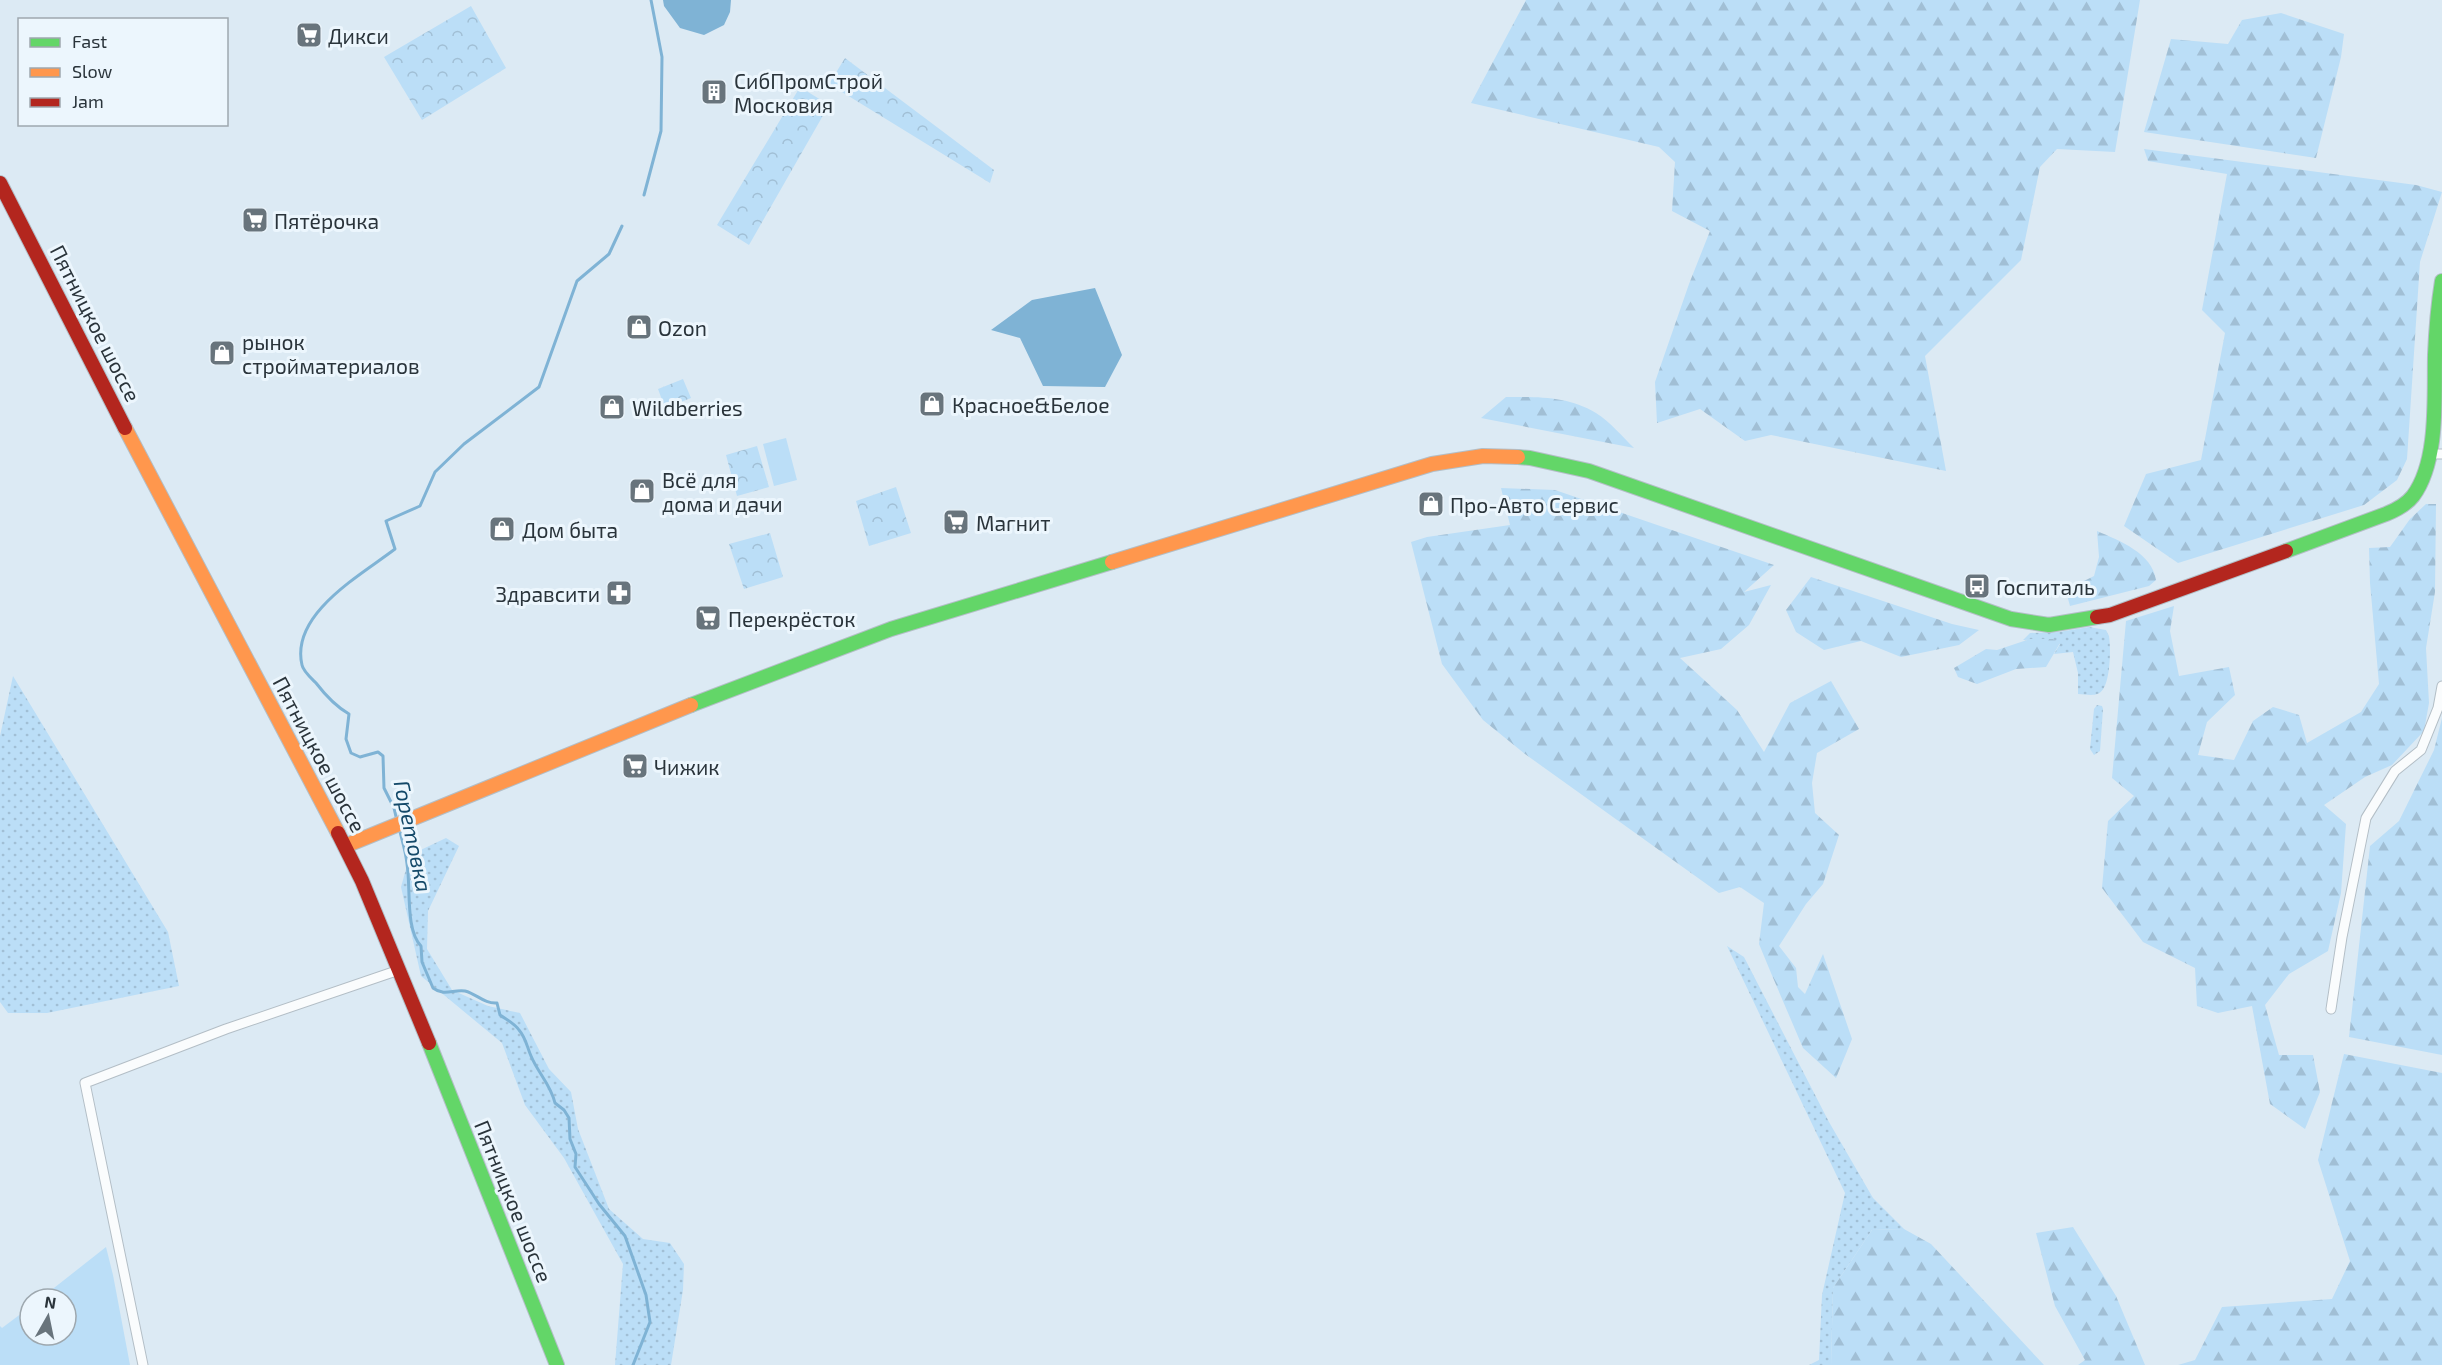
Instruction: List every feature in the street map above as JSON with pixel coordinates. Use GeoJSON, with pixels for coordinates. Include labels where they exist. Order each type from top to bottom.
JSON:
{"type":"FeatureCollection","features":[{"type":"Feature","properties":{"kind":"main road","name":"Пятницкое шоссе"},"geometry":{"type":"LineString","coordinates":[[0,183],[150,477],[345,846],[399,970],[557,1365]]}},
{"type":"Feature","properties":{"kind":"main road"},"geometry":{"type":"LineString","coordinates":[[345,846],[699,702],[891,629],[1432,464],[1483,456],[1530,458],[1589,471],[1988,612],[2029,623],[2049,625],[2110,615],[2391,512],[2409,500],[2436,454],[2436,334],[2442,280]]}},
{"type":"Feature","properties":{"kind":"street"},"geometry":{"type":"LineString","coordinates":[[2331,1009],[2342,937],[2366,818],[2395,771],[2421,750],[2438,708],[2442,686]]}},
{"type":"Feature","properties":{"kind":"street"},"geometry":{"type":"LineString","coordinates":[[143,1365],[85,1083],[226,1029],[399,970]]}},
{"type":"Feature","properties":{"kind":"green space"},"geometry":{"type":"Polygon","coordinates":[[[1526,0],[2140,0],[2115,152],[2057,149],[2040,167],[2021,260],[1925,356],[1946,471],[1771,435],[1745,441],[1700,409],[1657,423],[1655,382],[1710,231],[1672,211],[1675,162],[1659,147],[1471,103],[1526,0]]]}},
{"type":"Feature","properties":{"kind":"green space"},"geometry":{"type":"Polygon","coordinates":[[[471,6],[506,68],[422,120],[384,57],[471,6]]]}},
{"type":"Feature","properties":{"kind":"green space"},"geometry":{"type":"Polygon","coordinates":[[[2281,13],[2344,34],[2341,57],[2316,158],[2144,132],[2171,39],[2228,44],[2242,20],[2281,13]]]}},
{"type":"Feature","properties":{"kind":"green space"},"geometry":{"type":"Polygon","coordinates":[[[845,58],[994,170],[990,183],[829,84],[845,58]]]}},
{"type":"Feature","properties":{"kind":"green space"},"geometry":{"type":"Polygon","coordinates":[[[800,87],[829,105],[749,245],[717,225],[800,87]]]}},
{"type":"Feature","properties":{"kind":"green space"},"geometry":{"type":"Polygon","coordinates":[[[2144,149],[2416,185],[2442,192],[2420,262],[2407,459],[2397,480],[2364,505],[2178,563],[2124,526],[2146,474],[2201,460],[2225,333],[2202,310],[2227,174],[2148,161],[2144,149]]]}},
{"type":"Feature","properties":{"kind":"green space"},"geometry":{"type":"Polygon","coordinates":[[[683,379],[691,398],[665,408],[658,389],[683,379]]]}},
{"type":"Feature","properties":{"kind":"green space"},"geometry":{"type":"Polygon","coordinates":[[[1506,397],[1553,399],[1575,403],[1596,413],[1634,448],[1481,418],[1506,397]]]}},
{"type":"Feature","properties":{"kind":"green space"},"geometry":{"type":"Polygon","coordinates":[[[786,438],[797,480],[774,486],[763,444],[786,438]]]}},
{"type":"Feature","properties":{"kind":"green space"},"geometry":{"type":"Polygon","coordinates":[[[757,446],[769,487],[737,496],[726,455],[757,446]]]}},
{"type":"Feature","properties":{"kind":"green space"},"geometry":{"type":"Polygon","coordinates":[[[896,487],[911,533],[869,546],[856,501],[896,487]]]}},
{"type":"Feature","properties":{"kind":"green space"},"geometry":{"type":"Polygon","coordinates":[[[1501,488],[1555,490],[1774,565],[1744,592],[1771,585],[1749,625],[1721,649],[1680,658],[1737,710],[1764,752],[1790,703],[1831,681],[1859,729],[1817,753],[1812,783],[1815,813],[1839,835],[1823,884],[1806,904],[1779,946],[1796,968],[1798,987],[1805,994],[1823,954],[1852,1039],[1836,1078],[1803,1048],[1759,944],[1764,903],[1740,887],[1719,893],[1525,754],[1483,720],[1442,664],[1411,542],[1427,537],[1510,525],[1501,488]]]}},
{"type":"Feature","properties":{"kind":"green space"},"geometry":{"type":"Polygon","coordinates":[[[2426,504],[2436,504],[2435,592],[2426,648],[2429,703],[2424,731],[2392,765],[2365,777],[2324,805],[2346,824],[2341,893],[2328,951],[2289,974],[2265,1005],[2279,1055],[2313,1055],[2320,1092],[2305,1129],[2270,1104],[2252,1006],[2218,1013],[2197,1006],[2195,968],[2143,942],[2102,888],[2108,821],[2134,796],[2112,778],[2126,621],[2174,606],[2170,631],[2179,676],[2229,667],[2235,695],[2207,722],[2198,755],[2234,760],[2253,721],[2273,707],[2299,715],[2307,743],[2361,712],[2379,684],[2369,548],[2390,547],[2410,519],[2426,504]]]}},
{"type":"Feature","properties":{"kind":"green space"},"geometry":{"type":"Polygon","coordinates":[[[2097,531],[2142,555],[2148,562],[2156,580],[2149,586],[2070,606],[2067,595],[2078,584],[2094,576],[2099,557],[2097,531]]]}},
{"type":"Feature","properties":{"kind":"green space"},"geometry":{"type":"Polygon","coordinates":[[[770,533],[783,577],[744,589],[729,544],[770,533]]]}},
{"type":"Feature","properties":{"kind":"green space"},"geometry":{"type":"Polygon","coordinates":[[[1811,577],[1952,624],[1979,630],[1959,645],[1901,657],[1861,641],[1824,650],[1796,632],[1786,610],[1811,577]]]}},
{"type":"Feature","properties":{"kind":"green space"},"geometry":{"type":"Polygon","coordinates":[[[2089,627],[2106,630],[2110,642],[2109,668],[2105,685],[2102,691],[2093,695],[2078,694],[2078,673],[2073,652],[2054,654],[2060,644],[2053,639],[2023,640],[2030,633],[2059,632],[2089,627]]]}},
{"type":"Feature","properties":{"kind":"green space"},"geometry":{"type":"Polygon","coordinates":[[[2030,639],[2053,639],[2060,643],[2046,667],[2016,669],[1977,684],[1958,677],[1954,668],[1986,649],[1997,650],[2030,639]]]}},
{"type":"Feature","properties":{"kind":"green space"},"geometry":{"type":"Polygon","coordinates":[[[13,676],[168,932],[179,986],[47,1013],[8,1013],[0,1002],[0,736],[13,676]]]}},
{"type":"Feature","properties":{"kind":"green space"},"geometry":{"type":"Polygon","coordinates":[[[2097,705],[2102,706],[2103,709],[2100,751],[2094,755],[2090,749],[2094,709],[2097,705]]]}},
{"type":"Feature","properties":{"kind":"green space"},"geometry":{"type":"Polygon","coordinates":[[[2442,718],[2442,1055],[2349,1037],[2370,846],[2399,821],[2434,750],[2442,718]]]}},
{"type":"Feature","properties":{"kind":"green space"},"geometry":{"type":"Polygon","coordinates":[[[446,838],[459,846],[428,911],[427,949],[452,990],[488,1006],[520,1013],[549,1069],[571,1092],[578,1129],[609,1209],[643,1239],[670,1243],[684,1264],[683,1290],[671,1365],[615,1365],[623,1264],[564,1158],[525,1105],[502,1043],[421,976],[401,887],[410,855],[446,838]]]}},
{"type":"Feature","properties":{"kind":"green space"},"geometry":{"type":"Polygon","coordinates":[[[1727,946],[1744,957],[1829,1122],[1873,1198],[1904,1229],[1872,1230],[1833,1288],[1831,1365],[1809,1365],[1819,1360],[1822,1295],[1845,1193],[1727,946]]]}},
{"type":"Feature","properties":{"kind":"green space"},"geometry":{"type":"Polygon","coordinates":[[[2344,1054],[2442,1073],[2442,1365],[2178,1365],[2195,1360],[2222,1307],[2332,1299],[2350,1261],[2318,1160],[2344,1054]]]}},
{"type":"Feature","properties":{"kind":"green space"},"geometry":{"type":"Polygon","coordinates":[[[2073,1227],[2116,1296],[2145,1365],[2078,1365],[2085,1360],[2055,1306],[2036,1233],[2073,1227]]]}},
{"type":"Feature","properties":{"kind":"green space"},"geometry":{"type":"Polygon","coordinates":[[[1904,1229],[1931,1244],[2044,1365],[1831,1365],[1833,1288],[1872,1230],[1904,1229]]]}},
{"type":"Feature","properties":{"kind":"green space"},"geometry":{"type":"Polygon","coordinates":[[[106,1247],[130,1365],[0,1365],[0,1326],[2,1328],[18,1316],[18,1347],[78,1347],[78,1287],[55,1287],[106,1247]]]}},
{"type":"Feature","properties":{"kind":"shaded area"},"geometry":{"type":"Polygon","coordinates":[[[663,0],[731,0],[730,12],[724,25],[704,35],[680,28],[664,6],[663,0]]]}},
{"type":"Feature","properties":{"kind":"shaded area"},"geometry":{"type":"Polygon","coordinates":[[[1095,288],[1122,355],[1105,387],[1043,386],[1020,338],[991,330],[1032,300],[1095,288]]]}},
{"type":"Feature","properties":{"kind":"waterway","name":"Горетовка"},"geometry":{"type":"LineString","coordinates":[[644,195],[661,131],[662,57],[651,0]]}},
{"type":"Feature","properties":{"kind":"waterway","name":"Горетовка"},"geometry":{"type":"LineString","coordinates":[[397,821],[394,808],[384,788],[383,756],[378,752],[360,757],[351,753],[346,739],[349,714],[331,700],[307,674],[302,665],[301,646],[307,629],[317,613],[331,598],[395,549],[386,521],[420,506],[435,472],[464,444],[539,387],[577,281],[609,254],[622,226]]}},
{"type":"Feature","properties":{"kind":"waterway","name":"Горетовка"},"geometry":{"type":"LineString","coordinates":[[399,828],[408,873],[413,930],[421,946],[422,962],[433,988],[445,992],[465,991],[488,1002],[497,1003],[500,1015],[515,1025],[525,1039],[534,1062],[551,1090],[555,1103],[564,1110],[569,1118],[570,1139],[576,1154],[575,1167],[599,1204],[625,1236],[646,1295],[650,1322],[633,1365]]}},
{"type":"Feature","properties":{"kind":"traffic: fast"},"geometry":{"type":"LineString","coordinates":[[2286,551],[2386,514],[2404,505],[2413,496],[2421,482],[2431,447],[2436,336],[2442,281]]}},
{"type":"Feature","properties":{"kind":"traffic: fast"},"geometry":{"type":"LineString","coordinates":[[1518,457],[1589,471],[2011,619],[2049,625],[2097,617]]}},
{"type":"Feature","properties":{"kind":"traffic: fast"},"geometry":{"type":"LineString","coordinates":[[691,705],[891,629],[1112,562]]}},
{"type":"Feature","properties":{"kind":"traffic: fast"},"geometry":{"type":"LineString","coordinates":[[429,1043],[557,1365]]}},
{"type":"Feature","properties":{"kind":"traffic: slow"},"geometry":{"type":"LineString","coordinates":[[125,428],[338,833]]}},
{"type":"Feature","properties":{"kind":"traffic: slow"},"geometry":{"type":"LineString","coordinates":[[1112,562],[1432,464],[1483,456],[1518,457]]}},
{"type":"Feature","properties":{"kind":"traffic: slow"},"geometry":{"type":"LineString","coordinates":[[345,846],[691,705]]}},
{"type":"Feature","properties":{"kind":"traffic: jam"},"geometry":{"type":"LineString","coordinates":[[0,183],[125,428]]}},
{"type":"Feature","properties":{"kind":"traffic: jam"},"geometry":{"type":"LineString","coordinates":[[2097,617],[2110,615],[2286,551]]}},
{"type":"Feature","properties":{"kind":"traffic: jam"},"geometry":{"type":"LineString","coordinates":[[338,833],[362,881],[429,1043]]}},
{"type":"Feature","properties":{"kind":"place","name":"Дикси"},"geometry":{"type":"Point","coordinates":[309,35]}},
{"type":"Feature","properties":{"kind":"place","name":"СибПромСтрой Московия"},"geometry":{"type":"Point","coordinates":[714,92]}},
{"type":"Feature","properties":{"kind":"place","name":"Пятёрочка"},"geometry":{"type":"Point","coordinates":[255,220]}},
{"type":"Feature","properties":{"kind":"place","name":"Ozon"},"geometry":{"type":"Point","coordinates":[639,327]}},
{"type":"Feature","properties":{"kind":"place","name":"рынок стройматериалов"},"geometry":{"type":"Point","coordinates":[222,353]}},
{"type":"Feature","properties":{"kind":"place","name":"Красное&Белое"},"geometry":{"type":"Point","coordinates":[932,404]}},
{"type":"Feature","properties":{"kind":"place","name":"Wildberries"},"geometry":{"type":"Point","coordinates":[612,407]}},
{"type":"Feature","properties":{"kind":"place","name":"Всё для дома и дачи"},"geometry":{"type":"Point","coordinates":[642,491]}},
{"type":"Feature","properties":{"kind":"place","name":"Про-Авто Сервис"},"geometry":{"type":"Point","coordinates":[1431,504]}},
{"type":"Feature","properties":{"kind":"place","name":"Магнит"},"geometry":{"type":"Point","coordinates":[956,522]}},
{"type":"Feature","properties":{"kind":"place","name":"Дом быта"},"geometry":{"type":"Point","coordinates":[502,529]}},
{"type":"Feature","properties":{"kind":"place","name":"Госпиталь"},"geometry":{"type":"Point","coordinates":[1977,586]}},
{"type":"Feature","properties":{"kind":"place","name":"Здравсити"},"geometry":{"type":"Point","coordinates":[619,593]}},
{"type":"Feature","properties":{"kind":"place","name":"Перекрёсток"},"geometry":{"type":"Point","coordinates":[708,618]}},
{"type":"Feature","properties":{"kind":"place","name":"Чижик"},"geometry":{"type":"Point","coordinates":[635,766]}}]}
